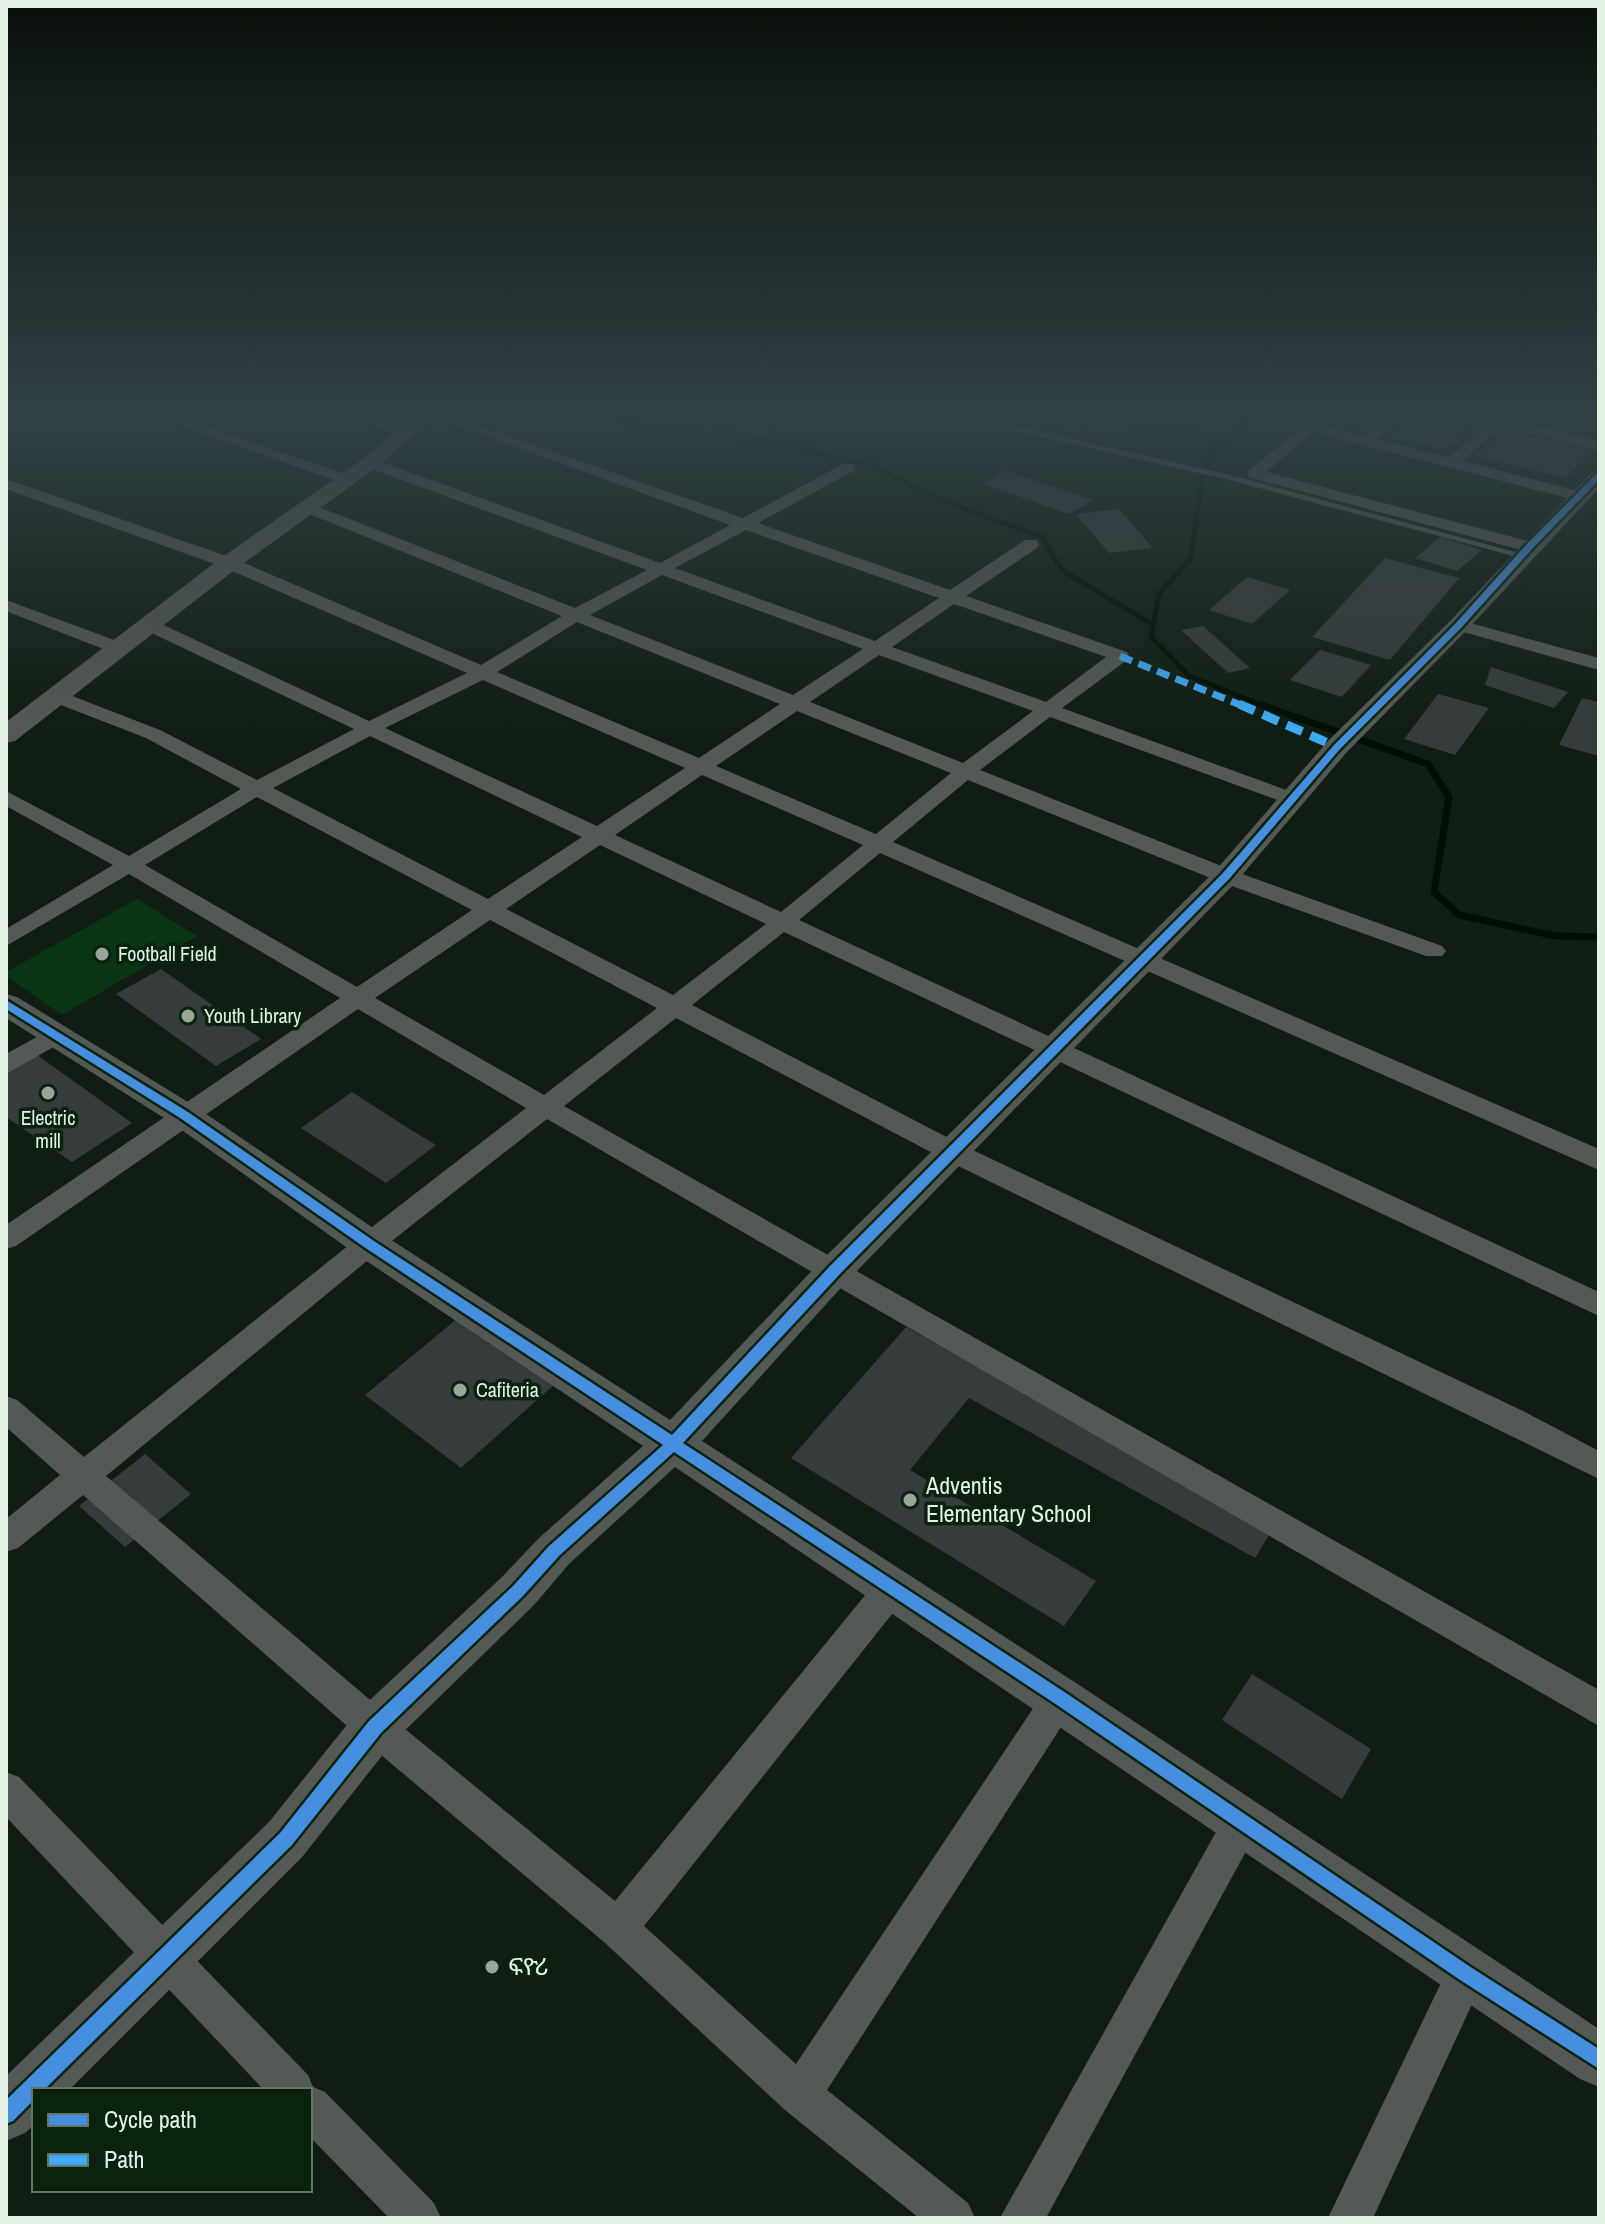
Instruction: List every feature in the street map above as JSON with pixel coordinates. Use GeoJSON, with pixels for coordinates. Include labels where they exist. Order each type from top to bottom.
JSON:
{"type":"FeatureCollection","features":[{"type":"Feature","properties":{"kind":"street"},"geometry":{"type":"LineString","coordinates":[[107,520],[229,563],[1145,959],[1599,1160]]}},
{"type":"Feature","properties":{"kind":"street"},"geometry":{"type":"LineString","coordinates":[[6,735],[229,563],[291,520]]}},
{"type":"Feature","properties":{"kind":"street"},"geometry":{"type":"LineString","coordinates":[[338,520],[1226,876],[1434,951]]}},
{"type":"Feature","properties":{"kind":"street"},"geometry":{"type":"LineString","coordinates":[[525,520],[1290,798]]}},
{"type":"Feature","properties":{"kind":"street"},"geometry":{"type":"LineString","coordinates":[[6,1538],[369,1244],[784,921],[966,771],[1045,709],[1120,656],[733,520]]}},
{"type":"Feature","properties":{"kind":"street"},"geometry":{"type":"LineString","coordinates":[[6,939],[257,788],[481,673],[576,615],[753,520]]}},
{"type":"Feature","properties":{"kind":"street"},"geometry":{"type":"LineString","coordinates":[[1415,520],[1525,551]]}},
{"type":"Feature","properties":{"kind":"street"},"geometry":{"type":"LineString","coordinates":[[6,2114],[286,1839],[375,1727],[518,1591],[554,1551],[672,1445],[835,1270],[1058,1049],[1226,876],[1290,798],[1350,733],[1459,625],[1556,520]]}},
{"type":"Feature","properties":{"kind":"street"},"geometry":{"type":"LineString","coordinates":[[6,1239],[184,1115],[1031,544]]}},
{"type":"Feature","properties":{"kind":"street"},"geometry":{"type":"LineString","coordinates":[[6,605],[118,648]]}},
{"type":"Feature","properties":{"kind":"street"},"geometry":{"type":"LineString","coordinates":[[149,625],[1599,1305]]}},
{"type":"Feature","properties":{"kind":"street"},"geometry":{"type":"LineString","coordinates":[[1459,625],[1599,664]]}},
{"type":"Feature","properties":{"kind":"street"},"geometry":{"type":"LineString","coordinates":[[55,696],[153,734],[953,1152],[1512,1420],[1599,1466]]}},
{"type":"Feature","properties":{"kind":"street"},"geometry":{"type":"LineString","coordinates":[[6,797],[1599,1709]]}},
{"type":"Feature","properties":{"kind":"street"},"geometry":{"type":"LineString","coordinates":[[6,1004],[184,1115],[369,1244],[1060,1698],[1466,1974],[1599,2060]]}},
{"type":"Feature","properties":{"kind":"street"},"geometry":{"type":"LineString","coordinates":[[6,1065],[55,1035]]}},
{"type":"Feature","properties":{"kind":"street"},"geometry":{"type":"LineString","coordinates":[[6,1409],[375,1727],[618,1928],[800,2095],[953,2218]]}},
{"type":"Feature","properties":{"kind":"street"},"geometry":{"type":"LineString","coordinates":[[618,1928],[892,1588]]}},
{"type":"Feature","properties":{"kind":"street"},"geometry":{"type":"LineString","coordinates":[[800,2095],[1060,1698]]}},
{"type":"Feature","properties":{"kind":"street"},"geometry":{"type":"LineString","coordinates":[[6,1790],[291,2088]]}},
{"type":"Feature","properties":{"kind":"street"},"geometry":{"type":"LineString","coordinates":[[1022,2218],[1243,1820]]}},
{"type":"Feature","properties":{"kind":"street"},"geometry":{"type":"LineString","coordinates":[[1350,2218],[1466,1974]]}},
{"type":"Feature","properties":{"kind":"street"},"geometry":{"type":"LineString","coordinates":[[312,2109],[419,2218]]}},
{"type":"Feature","properties":{"kind":"lane"},"geometry":{"type":"LineString","coordinates":[[1399,520],[1525,551]]}},
{"type":"Feature","properties":{"kind":"green space","name":"Football Field"},"geometry":{"type":"Polygon","coordinates":[[[137,899],[197,936],[62,1015],[6,976],[6,972],[137,899]]]}},
{"type":"Feature","properties":{"kind":"building"},"geometry":{"type":"Polygon","coordinates":[[[1081,520],[1128,520],[1153,548],[1109,553],[1081,520]]]}},
{"type":"Feature","properties":{"kind":"building"},"geometry":{"type":"Polygon","coordinates":[[[1440,537],[1482,550],[1457,571],[1415,558],[1440,537]]]}},
{"type":"Feature","properties":{"kind":"building"},"geometry":{"type":"Polygon","coordinates":[[[1385,558],[1459,578],[1390,660],[1312,637],[1385,558]]]}},
{"type":"Feature","properties":{"kind":"building"},"geometry":{"type":"Polygon","coordinates":[[[1247,577],[1290,590],[1252,624],[1209,610],[1247,577]]]}},
{"type":"Feature","properties":{"kind":"building"},"geometry":{"type":"Polygon","coordinates":[[[1203,626],[1250,668],[1228,673],[1181,630],[1203,626]]]}},
{"type":"Feature","properties":{"kind":"building"},"geometry":{"type":"Polygon","coordinates":[[[1320,650],[1371,665],[1342,697],[1290,680],[1320,650]]]}},
{"type":"Feature","properties":{"kind":"building"},"geometry":{"type":"Polygon","coordinates":[[[1491,667],[1568,692],[1554,708],[1485,685],[1491,667]]]}},
{"type":"Feature","properties":{"kind":"building"},"geometry":{"type":"Polygon","coordinates":[[[1438,694],[1489,708],[1455,755],[1404,739],[1438,694]]]}},
{"type":"Feature","properties":{"kind":"building"},"geometry":{"type":"Polygon","coordinates":[[[1582,698],[1599,702],[1599,756],[1559,745],[1582,698]]]}},
{"type":"Feature","properties":{"kind":"building","name":"Youth Library"},"geometry":{"type":"Polygon","coordinates":[[[161,969],[261,1039],[216,1066],[116,994],[161,969]]]}},
{"type":"Feature","properties":{"kind":"building","name":"Electric mill"},"geometry":{"type":"Polygon","coordinates":[[[33,1052],[132,1123],[72,1162],[6,1117],[6,1069],[33,1052]]]}},
{"type":"Feature","properties":{"kind":"building"},"geometry":{"type":"Polygon","coordinates":[[[352,1092],[436,1145],[386,1183],[301,1128],[352,1092]]]}},
{"type":"Feature","properties":{"kind":"building","name":"Cafiteria"},"geometry":{"type":"Polygon","coordinates":[[[458,1318],[554,1385],[461,1468],[365,1395],[458,1318]]]}},
{"type":"Feature","properties":{"kind":"building","name":"Adventis Elementary School"},"geometry":{"type":"Polygon","coordinates":[[[906,1327],[1272,1530],[1255,1558],[969,1398],[910,1470],[1096,1581],[1064,1626],[791,1458],[906,1327]]]}},
{"type":"Feature","properties":{"kind":"building"},"geometry":{"type":"Polygon","coordinates":[[[145,1454],[191,1494],[125,1547],[79,1506],[145,1454]]]}},
{"type":"Feature","properties":{"kind":"building"},"geometry":{"type":"Polygon","coordinates":[[[1252,1674],[1371,1749],[1342,1799],[1222,1720],[1252,1674]]]}},
{"type":"Feature","properties":{"kind":"waterway"},"geometry":{"type":"LineString","coordinates":[[995,520],[1041,536],[1062,570],[1153,625]]}},
{"type":"Feature","properties":{"kind":"waterway"},"geometry":{"type":"LineString","coordinates":[[1196,520],[1191,558],[1159,594],[1151,637],[1189,676],[1259,704]]}},
{"type":"Feature","properties":{"kind":"waterway"},"geometry":{"type":"LineString","coordinates":[[1259,704],[1428,764],[1449,797],[1434,892],[1459,915],[1555,936],[1599,937]]}},
{"type":"Feature","properties":{"kind":"waterway"},"geometry":{"type":"LineString","coordinates":[[1259,704],[1264,706]]}},
{"type":"Feature","properties":{"kind":"marked path"},"geometry":{"type":"LineString","coordinates":[[1120,656],[1162,671],[1337,747]]}},
{"type":"Feature","properties":{"kind":"cycle path"},"geometry":{"type":"LineString","coordinates":[[32,2088],[286,1839],[375,1727],[518,1591],[554,1551],[672,1445],[835,1270],[1226,876],[1337,747],[1459,625],[1556,520]]}},
{"type":"Feature","properties":{"kind":"cycle path"},"geometry":{"type":"LineString","coordinates":[[6,1004],[184,1115],[369,1244],[1060,1698],[1466,1974],[1599,2060]]}},
{"type":"Feature","properties":{"kind":"cycle path"},"geometry":{"type":"LineString","coordinates":[[6,2114],[32,2088]]}},
{"type":"Feature","properties":{"kind":"place","name":"Football Field"},"geometry":{"type":"Point","coordinates":[102,954]}},
{"type":"Feature","properties":{"kind":"place","name":"Youth Library"},"geometry":{"type":"Point","coordinates":[188,1016]}},
{"type":"Feature","properties":{"kind":"place","name":"Electric mill"},"geometry":{"type":"Point","coordinates":[48,1093]}},
{"type":"Feature","properties":{"kind":"place","name":"Cafiteria"},"geometry":{"type":"Point","coordinates":[460,1390]}},
{"type":"Feature","properties":{"kind":"place","name":"Adventis Elementary School"},"geometry":{"type":"Point","coordinates":[910,1500]}},
{"type":"Feature","properties":{"kind":"place","name":"ፍዮሪ"},"geometry":{"type":"Point","coordinates":[492,1967]}}]}
